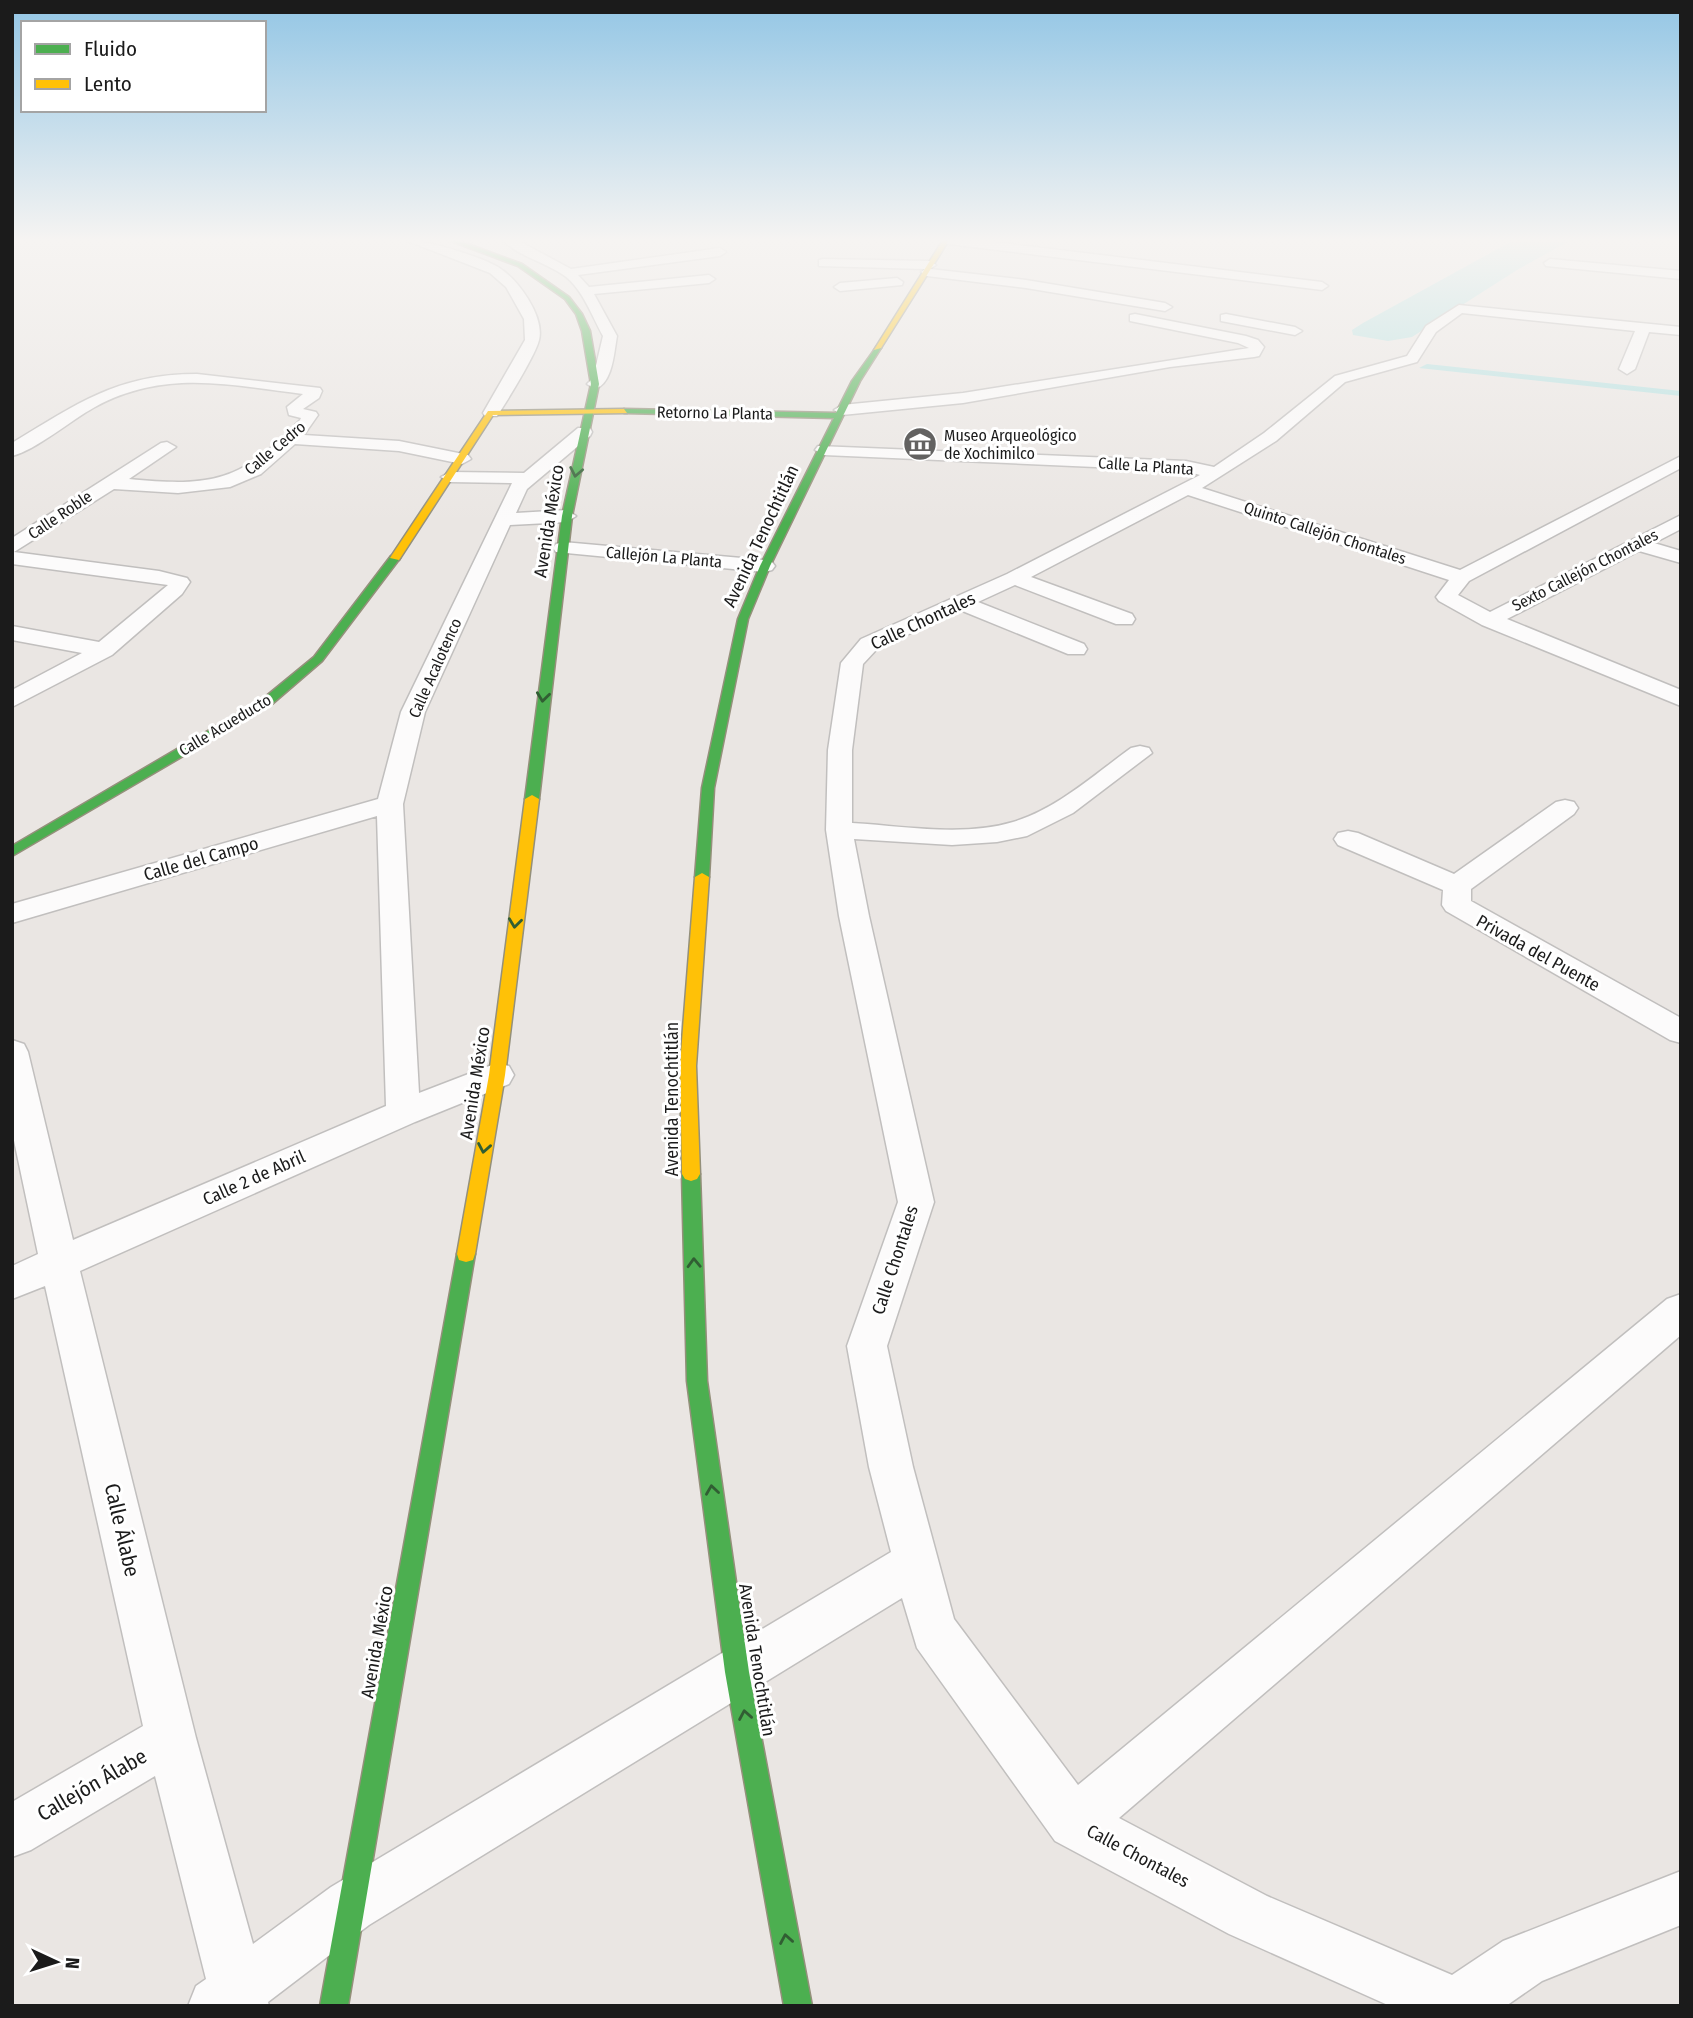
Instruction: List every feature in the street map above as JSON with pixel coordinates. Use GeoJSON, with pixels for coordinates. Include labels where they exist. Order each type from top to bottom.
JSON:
{"type":"FeatureCollection","features":[{"type":"Feature","properties":{"kind":"main road","name":"Avenida México"},"geometry":{"type":"LineString","coordinates":[[334,2006],[497,1075],[567,516],[595,384],[587,334]]}},
{"type":"Feature","properties":{"kind":"main road","name":"Avenida Tenochtitlán"},"geometry":{"type":"LineString","coordinates":[[798,2006],[737,1672],[697,1381],[688,1066],[708,788],[743,619],[765,566],[856,381],[887,334]]}},
{"type":"Feature","properties":{"kind":"main road"},"geometry":{"type":"LineString","coordinates":[[491,413],[587,421]]}},
{"type":"Feature","properties":{"kind":"main road","name":"Calle Acueducto"},"geometry":{"type":"LineString","coordinates":[[12,852],[268,701],[318,659],[384,575],[491,413]]}},
{"type":"Feature","properties":{"kind":"main road","name":"Retorno La Planta"},"geometry":{"type":"LineString","coordinates":[[587,421],[841,413]]}},
{"type":"Feature","properties":{"kind":"street","name":"Calle Acueducto"},"geometry":{"type":"LineString","coordinates":[[491,413],[532,340],[533,334]]}},
{"type":"Feature","properties":{"kind":"street"},"geometry":{"type":"LineString","coordinates":[[595,384],[600,379],[609,334]]}},
{"type":"Feature","properties":{"kind":"street"},"geometry":{"type":"LineString","coordinates":[[841,413],[963,397],[1170,363],[1242,355],[1254,353],[1257,347],[1241,339],[1217,334]]}},
{"type":"Feature","properties":{"kind":"street","name":"Calle Chontales"},"geometry":{"type":"LineString","coordinates":[[1428,334],[1412,359],[1340,379],[1270,437],[1203,481],[1014,578],[869,644],[852,663],[840,750],[839,831],[854,916],[916,1202],[867,1346],[891,1467],[934,1631],[1074,1822],[1248,1915],[1456,2006]]}},
{"type":"Feature","properties":{"kind":"street"},"geometry":{"type":"LineString","coordinates":[[1627,369],[1641,334]]}},
{"type":"Feature","properties":{"kind":"street"},"geometry":{"type":"LineString","coordinates":[[12,451],[108,394],[151,380],[196,379],[218,367]]}},
{"type":"Feature","properties":{"kind":"street","name":"Calle Cedro"},"geometry":{"type":"LineString","coordinates":[[109,482],[181,489],[232,480],[248,474],[291,439],[310,415],[295,412],[295,407],[313,396],[314,391],[196,379]]}},
{"type":"Feature","properties":{"kind":"street","name":"Calle Acalotenco"},"geometry":{"type":"LineString","coordinates":[[403,1113],[390,804],[413,712],[502,520],[526,478],[587,421]]}},
{"type":"Feature","properties":{"kind":"street"},"geometry":{"type":"LineString","coordinates":[[291,439],[399,446],[461,459]]}},
{"type":"Feature","properties":{"kind":"street","name":"Calle Roble"},"geometry":{"type":"LineString","coordinates":[[12,547],[167,447]]}},
{"type":"Feature","properties":{"kind":"street","name":"Calle La Planta"},"geometry":{"type":"LineString","coordinates":[[824,450],[1186,466],[1203,481]]}},
{"type":"Feature","properties":{"kind":"street"},"geometry":{"type":"LineString","coordinates":[[1681,461],[1462,577],[1446,597],[1490,620],[1681,699]]}},
{"type":"Feature","properties":{"kind":"street"},"geometry":{"type":"LineString","coordinates":[[450,477],[526,478]]}},
{"type":"Feature","properties":{"kind":"street","name":"Quinto Callejón Chontales"},"geometry":{"type":"LineString","coordinates":[[1203,481],[1462,577]]}},
{"type":"Feature","properties":{"kind":"street"},"geometry":{"type":"LineString","coordinates":[[502,520],[567,516]]}},
{"type":"Feature","properties":{"kind":"street","name":"Sexto Callejón Chontales"},"geometry":{"type":"LineString","coordinates":[[1490,620],[1681,521]]}},
{"type":"Feature","properties":{"kind":"street"},"geometry":{"type":"LineString","coordinates":[[1637,544],[1681,557]]}},
{"type":"Feature","properties":{"kind":"street","name":"Callejón La Planta"},"geometry":{"type":"LineString","coordinates":[[563,548],[765,566]]}},
{"type":"Feature","properties":{"kind":"street"},"geometry":{"type":"LineString","coordinates":[[12,558],[180,582],[176,590],[104,650],[13,700]]}},
{"type":"Feature","properties":{"kind":"street"},"geometry":{"type":"LineString","coordinates":[[1014,578],[1124,619]]}},
{"type":"Feature","properties":{"kind":"street"},"geometry":{"type":"LineString","coordinates":[[961,603],[1076,649]]}},
{"type":"Feature","properties":{"kind":"street"},"geometry":{"type":"LineString","coordinates":[[12,633],[104,650]]}},
{"type":"Feature","properties":{"kind":"street"},"geometry":{"type":"LineString","coordinates":[[839,831],[973,836],[1017,830],[1044,818],[1140,753]]}},
{"type":"Feature","properties":{"kind":"street","name":"Calle del Campo"},"geometry":{"type":"LineString","coordinates":[[12,914],[390,804]]}},
{"type":"Feature","properties":{"kind":"street"},"geometry":{"type":"LineString","coordinates":[[1348,839],[1457,886],[1565,808]]}},
{"type":"Feature","properties":{"kind":"street","name":"Privada del Puente"},"geometry":{"type":"LineString","coordinates":[[1457,886],[1456,905],[1681,1032]]}},
{"type":"Feature","properties":{"kind":"street","name":"Calle Álabe"},"geometry":{"type":"LineString","coordinates":[[12,1052],[231,2001]]}},
{"type":"Feature","properties":{"kind":"street","name":"Calle 2 de Abril"},"geometry":{"type":"LineString","coordinates":[[12,1283],[403,1113],[497,1075]]}},
{"type":"Feature","properties":{"kind":"street"},"geometry":{"type":"LineString","coordinates":[[1074,1822],[1681,1311]]}},
{"type":"Feature","properties":{"kind":"street"},"geometry":{"type":"LineString","coordinates":[[231,2001],[350,1906],[916,1563]]}},
{"type":"Feature","properties":{"kind":"street","name":"Callejón Álabe"},"geometry":{"type":"LineString","coordinates":[[12,1831],[171,1738]]}},
{"type":"Feature","properties":{"kind":"street"},"geometry":{"type":"LineString","coordinates":[[1456,2006],[1523,1961],[1681,1898]]}},
{"type":"Feature","properties":{"kind":"water"},"geometry":{"type":"Polygon","coordinates":[[[1353,334],[1416,334],[1388,341],[1353,334]]]}},
{"type":"Feature","properties":{"kind":"water"},"geometry":{"type":"Polygon","coordinates":[[[1427,364],[1681,391],[1681,396],[1419,368],[1427,364]]]}},
{"type":"Feature","properties":{"kind":"traffic: fast"},"geometry":{"type":"LineString","coordinates":[[532,799],[567,516],[595,384],[587,334]]}},
{"type":"Feature","properties":{"kind":"traffic: fast"},"geometry":{"type":"LineString","coordinates":[[702,877],[708,788],[743,619],[765,566],[856,381],[877,348]]}},
{"type":"Feature","properties":{"kind":"traffic: fast"},"geometry":{"type":"LineString","coordinates":[[624,411],[840,416]]}},
{"type":"Feature","properties":{"kind":"traffic: fast"},"geometry":{"type":"LineString","coordinates":[[12,852],[268,701],[318,659],[395,558]]}},
{"type":"Feature","properties":{"kind":"traffic: fast"},"geometry":{"type":"LineString","coordinates":[[691,1174],[697,1381],[737,1672],[798,2006]]}},
{"type":"Feature","properties":{"kind":"traffic: fast"},"geometry":{"type":"LineString","coordinates":[[334,2006],[466,1254]]}},
{"type":"Feature","properties":{"kind":"traffic: slow"},"geometry":{"type":"LineString","coordinates":[[877,348],[886,334]]}},
{"type":"Feature","properties":{"kind":"traffic: slow"},"geometry":{"type":"LineString","coordinates":[[395,558],[491,413],[624,411]]}},
{"type":"Feature","properties":{"kind":"traffic: slow"},"geometry":{"type":"LineString","coordinates":[[466,1254],[497,1075],[532,799]]}},
{"type":"Feature","properties":{"kind":"traffic: slow"},"geometry":{"type":"LineString","coordinates":[[691,1174],[688,1066],[702,877]]}},
{"type":"Feature","properties":{"kind":"place","name":"Museo Arqueológico de Xochimilco"},"geometry":{"type":"Point","coordinates":[920,444]}}]}
